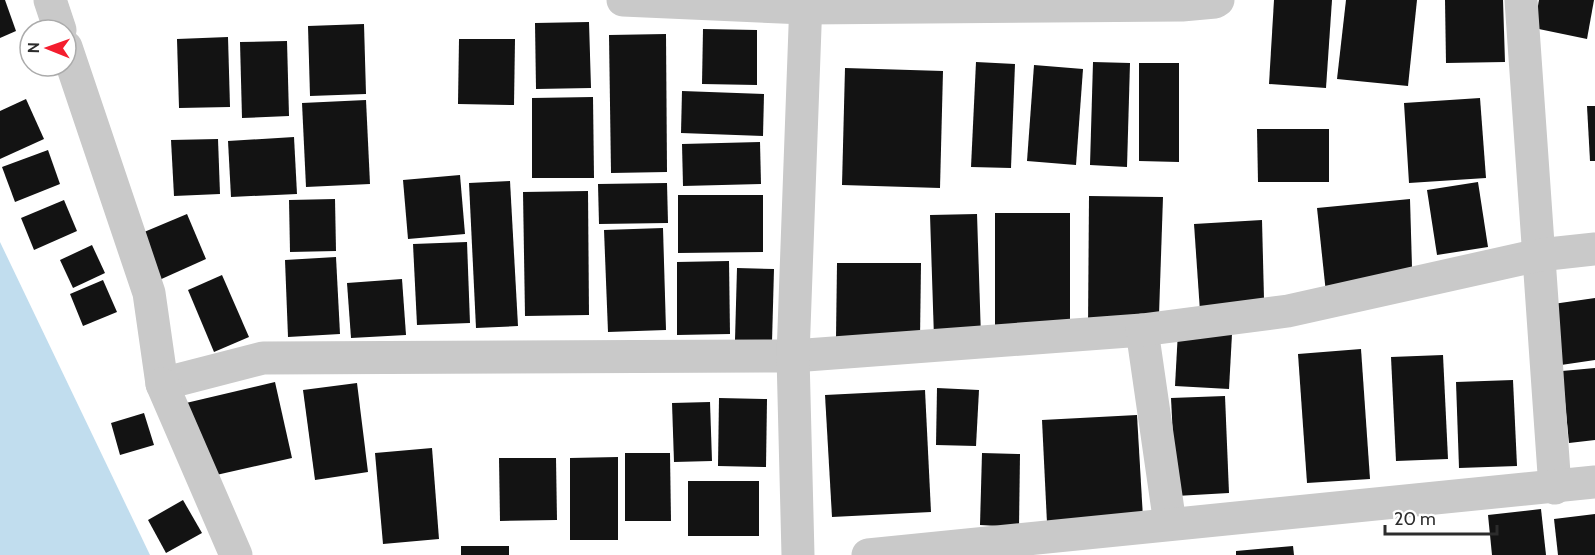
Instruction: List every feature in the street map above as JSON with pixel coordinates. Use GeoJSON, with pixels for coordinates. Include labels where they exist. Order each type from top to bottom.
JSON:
{"type":"FeatureCollection","features":[{"type":"Feature","properties":{"kind":"street"},"geometry":{"type":"LineString","coordinates":[[50,0],[56,18]]}},
{"type":"Feature","properties":{"kind":"street"},"geometry":{"type":"LineString","coordinates":[[623,0],[806,4],[1182,5],[1218,0]]}},
{"type":"Feature","properties":{"kind":"street"},"geometry":{"type":"LineString","coordinates":[[1521,0],[1555,488]]}},
{"type":"Feature","properties":{"kind":"street"},"geometry":{"type":"LineString","coordinates":[[798,555],[793,356],[806,4]]}},
{"type":"Feature","properties":{"kind":"street"},"geometry":{"type":"LineString","coordinates":[[76,78],[149,293],[162,384],[236,555]]}},
{"type":"Feature","properties":{"kind":"street"},"geometry":{"type":"LineString","coordinates":[[162,384],[263,358],[793,356],[1142,330],[1288,311],[1539,255],[1595,249]]}},
{"type":"Feature","properties":{"kind":"street"},"geometry":{"type":"LineString","coordinates":[[1142,330],[1170,524]]}},
{"type":"Feature","properties":{"kind":"street"},"geometry":{"type":"LineString","coordinates":[[868,555],[1555,488],[1595,482]]}},
{"type":"Feature","properties":{"kind":"water"},"geometry":{"type":"Polygon","coordinates":[[[0,242],[150,555],[0,555],[0,242]]]}},
{"type":"Feature","properties":{"kind":"building"},"geometry":{"type":"Polygon","coordinates":[[[0,0],[5,0],[16,31],[0,38],[0,0]]]}},
{"type":"Feature","properties":{"kind":"building"},"geometry":{"type":"Polygon","coordinates":[[[1274,0],[1332,0],[1326,88],[1269,84],[1274,0]]]}},
{"type":"Feature","properties":{"kind":"building"},"geometry":{"type":"Polygon","coordinates":[[[1346,0],[1417,0],[1408,86],[1337,79],[1346,0]]]}},
{"type":"Feature","properties":{"kind":"building"},"geometry":{"type":"Polygon","coordinates":[[[1445,0],[1503,0],[1505,62],[1446,63],[1445,0]]]}},
{"type":"Feature","properties":{"kind":"building"},"geometry":{"type":"Polygon","coordinates":[[[1539,0],[1594,0],[1587,39],[1534,28],[1539,0]]]}},
{"type":"Feature","properties":{"kind":"building"},"geometry":{"type":"Polygon","coordinates":[[[589,22],[591,88],[536,89],[535,23],[589,22]]]}},
{"type":"Feature","properties":{"kind":"building"},"geometry":{"type":"Polygon","coordinates":[[[364,24],[366,94],[310,96],[308,26],[364,24]]]}},
{"type":"Feature","properties":{"kind":"building"},"geometry":{"type":"Polygon","coordinates":[[[703,29],[757,30],[757,85],[702,84],[703,29]]]}},
{"type":"Feature","properties":{"kind":"building"},"geometry":{"type":"Polygon","coordinates":[[[666,34],[667,172],[611,173],[609,35],[666,34]]]}},
{"type":"Feature","properties":{"kind":"building"},"geometry":{"type":"Polygon","coordinates":[[[228,37],[230,107],[179,108],[177,39],[228,37]]]}},
{"type":"Feature","properties":{"kind":"building"},"geometry":{"type":"Polygon","coordinates":[[[459,39],[515,39],[514,105],[458,104],[459,39]]]}},
{"type":"Feature","properties":{"kind":"building"},"geometry":{"type":"Polygon","coordinates":[[[287,41],[289,116],[242,118],[240,42],[287,41]]]}},
{"type":"Feature","properties":{"kind":"building"},"geometry":{"type":"Polygon","coordinates":[[[976,62],[1015,64],[1011,168],[971,167],[976,62]]]}},
{"type":"Feature","properties":{"kind":"building"},"geometry":{"type":"Polygon","coordinates":[[[1093,62],[1130,63],[1127,167],[1090,165],[1093,62]]]}},
{"type":"Feature","properties":{"kind":"building"},"geometry":{"type":"Polygon","coordinates":[[[1139,63],[1179,63],[1179,162],[1139,161],[1139,63]]]}},
{"type":"Feature","properties":{"kind":"building"},"geometry":{"type":"Polygon","coordinates":[[[1034,65],[1083,69],[1076,165],[1027,161],[1034,65]]]}},
{"type":"Feature","properties":{"kind":"building"},"geometry":{"type":"Polygon","coordinates":[[[845,68],[943,71],[940,188],[842,185],[845,68]]]}},
{"type":"Feature","properties":{"kind":"building"},"geometry":{"type":"Polygon","coordinates":[[[682,91],[764,94],[763,136],[681,133],[682,91]]]}},
{"type":"Feature","properties":{"kind":"building"},"geometry":{"type":"Polygon","coordinates":[[[593,97],[594,178],[532,178],[532,98],[593,97]]]}},
{"type":"Feature","properties":{"kind":"building"},"geometry":{"type":"Polygon","coordinates":[[[1480,98],[1486,178],[1409,183],[1404,103],[1480,98]]]}},
{"type":"Feature","properties":{"kind":"building"},"geometry":{"type":"Polygon","coordinates":[[[26,99],[44,139],[0,159],[0,111],[26,99]]]}},
{"type":"Feature","properties":{"kind":"building"},"geometry":{"type":"Polygon","coordinates":[[[366,100],[370,184],[306,187],[302,103],[366,100]]]}},
{"type":"Feature","properties":{"kind":"building"},"geometry":{"type":"Polygon","coordinates":[[[1587,106],[1595,106],[1595,161],[1590,161],[1587,106]]]}},
{"type":"Feature","properties":{"kind":"building"},"geometry":{"type":"Polygon","coordinates":[[[1257,129],[1329,129],[1329,182],[1258,182],[1257,129]]]}},
{"type":"Feature","properties":{"kind":"building"},"geometry":{"type":"Polygon","coordinates":[[[294,137],[297,194],[231,197],[228,141],[294,137]]]}},
{"type":"Feature","properties":{"kind":"building"},"geometry":{"type":"Polygon","coordinates":[[[218,139],[220,194],[174,196],[171,140],[218,139]]]}},
{"type":"Feature","properties":{"kind":"building"},"geometry":{"type":"Polygon","coordinates":[[[760,142],[761,184],[683,186],[682,144],[760,142]]]}},
{"type":"Feature","properties":{"kind":"building"},"geometry":{"type":"Polygon","coordinates":[[[48,150],[60,184],[15,202],[2,167],[48,150]]]}},
{"type":"Feature","properties":{"kind":"building"},"geometry":{"type":"Polygon","coordinates":[[[460,175],[465,234],[408,239],[403,180],[460,175]]]}},
{"type":"Feature","properties":{"kind":"building"},"geometry":{"type":"Polygon","coordinates":[[[510,181],[518,326],[476,328],[469,183],[510,181]]]}},
{"type":"Feature","properties":{"kind":"building"},"geometry":{"type":"Polygon","coordinates":[[[1478,182],[1488,247],[1437,255],[1427,190],[1478,182]]]}},
{"type":"Feature","properties":{"kind":"building"},"geometry":{"type":"Polygon","coordinates":[[[667,183],[668,223],[599,224],[598,184],[667,183]]]}},
{"type":"Feature","properties":{"kind":"building"},"geometry":{"type":"Polygon","coordinates":[[[588,191],[589,315],[525,316],[523,192],[588,191]]]}},
{"type":"Feature","properties":{"kind":"building"},"geometry":{"type":"Polygon","coordinates":[[[678,195],[763,195],[763,252],[678,253],[678,195]]]}},
{"type":"Feature","properties":{"kind":"building"},"geometry":{"type":"Polygon","coordinates":[[[1089,196],[1163,197],[1159,315],[1088,328],[1089,196]]]}},
{"type":"Feature","properties":{"kind":"building"},"geometry":{"type":"Polygon","coordinates":[[[335,199],[336,251],[290,252],[289,200],[335,199]]]}},
{"type":"Feature","properties":{"kind":"building"},"geometry":{"type":"Polygon","coordinates":[[[1410,199],[1412,267],[1326,293],[1317,208],[1410,199]]]}},
{"type":"Feature","properties":{"kind":"building"},"geometry":{"type":"Polygon","coordinates":[[[64,200],[77,231],[34,250],[21,218],[64,200]]]}},
{"type":"Feature","properties":{"kind":"building"},"geometry":{"type":"Polygon","coordinates":[[[995,213],[1070,213],[1070,330],[995,329],[995,213]]]}},
{"type":"Feature","properties":{"kind":"building"},"geometry":{"type":"Polygon","coordinates":[[[187,214],[206,259],[157,281],[137,235],[187,214]]]}},
{"type":"Feature","properties":{"kind":"building"},"geometry":{"type":"Polygon","coordinates":[[[977,214],[981,337],[934,338],[930,215],[977,214]]]}},
{"type":"Feature","properties":{"kind":"building"},"geometry":{"type":"Polygon","coordinates":[[[1262,220],[1264,299],[1200,311],[1194,224],[1262,220]]]}},
{"type":"Feature","properties":{"kind":"building"},"geometry":{"type":"Polygon","coordinates":[[[663,228],[666,330],[608,332],[604,230],[663,228]]]}},
{"type":"Feature","properties":{"kind":"building"},"geometry":{"type":"Polygon","coordinates":[[[467,242],[470,323],[417,325],[413,244],[467,242]]]}},
{"type":"Feature","properties":{"kind":"building"},"geometry":{"type":"Polygon","coordinates":[[[92,245],[105,273],[73,288],[60,260],[92,245]]]}},
{"type":"Feature","properties":{"kind":"building"},"geometry":{"type":"Polygon","coordinates":[[[336,257],[340,334],[288,337],[285,260],[336,257]]]}},
{"type":"Feature","properties":{"kind":"building"},"geometry":{"type":"Polygon","coordinates":[[[729,261],[730,334],[677,335],[677,262],[729,261]]]}},
{"type":"Feature","properties":{"kind":"building"},"geometry":{"type":"Polygon","coordinates":[[[837,263],[921,263],[920,339],[836,338],[837,263]]]}},
{"type":"Feature","properties":{"kind":"building"},"geometry":{"type":"Polygon","coordinates":[[[737,268],[774,269],[772,342],[735,340],[737,268]]]}},
{"type":"Feature","properties":{"kind":"building"},"geometry":{"type":"Polygon","coordinates":[[[222,275],[249,337],[214,352],[188,290],[222,275]]]}},
{"type":"Feature","properties":{"kind":"building"},"geometry":{"type":"Polygon","coordinates":[[[402,279],[406,335],[351,338],[347,283],[402,279]]]}},
{"type":"Feature","properties":{"kind":"building"},"geometry":{"type":"Polygon","coordinates":[[[103,280],[117,312],[83,326],[70,294],[103,280]]]}},
{"type":"Feature","properties":{"kind":"building"},"geometry":{"type":"Polygon","coordinates":[[[1595,298],[1595,360],[1561,365],[1553,304],[1595,298]]]}},
{"type":"Feature","properties":{"kind":"building"},"geometry":{"type":"Polygon","coordinates":[[[1178,331],[1232,334],[1229,389],[1175,386],[1178,331]]]}},
{"type":"Feature","properties":{"kind":"building"},"geometry":{"type":"Polygon","coordinates":[[[1361,349],[1370,479],[1307,483],[1298,354],[1361,349]]]}},
{"type":"Feature","properties":{"kind":"building"},"geometry":{"type":"Polygon","coordinates":[[[1443,355],[1448,459],[1396,461],[1391,357],[1443,355]]]}},
{"type":"Feature","properties":{"kind":"building"},"geometry":{"type":"Polygon","coordinates":[[[1595,368],[1595,440],[1569,443],[1562,371],[1595,368]]]}},
{"type":"Feature","properties":{"kind":"building"},"geometry":{"type":"Polygon","coordinates":[[[1513,380],[1517,466],[1459,468],[1456,382],[1513,380]]]}},
{"type":"Feature","properties":{"kind":"building"},"geometry":{"type":"Polygon","coordinates":[[[275,382],[292,458],[203,478],[186,403],[275,382]]]}},
{"type":"Feature","properties":{"kind":"building"},"geometry":{"type":"Polygon","coordinates":[[[357,383],[368,472],[315,480],[303,390],[357,383]]]}},
{"type":"Feature","properties":{"kind":"building"},"geometry":{"type":"Polygon","coordinates":[[[937,388],[979,390],[976,446],[936,445],[937,388]]]}},
{"type":"Feature","properties":{"kind":"building"},"geometry":{"type":"Polygon","coordinates":[[[925,390],[931,512],[832,517],[825,395],[925,390]]]}},
{"type":"Feature","properties":{"kind":"building"},"geometry":{"type":"Polygon","coordinates":[[[1225,396],[1229,493],[1176,496],[1171,398],[1225,396]]]}},
{"type":"Feature","properties":{"kind":"building"},"geometry":{"type":"Polygon","coordinates":[[[719,398],[767,399],[766,467],[718,466],[719,398]]]}},
{"type":"Feature","properties":{"kind":"building"},"geometry":{"type":"Polygon","coordinates":[[[710,402],[712,461],[674,462],[672,403],[710,402]]]}},
{"type":"Feature","properties":{"kind":"building"},"geometry":{"type":"Polygon","coordinates":[[[144,413],[154,445],[120,455],[111,423],[144,413]]]}},
{"type":"Feature","properties":{"kind":"building"},"geometry":{"type":"Polygon","coordinates":[[[1137,415],[1143,518],[1047,523],[1042,420],[1137,415]]]}},
{"type":"Feature","properties":{"kind":"building"},"geometry":{"type":"Polygon","coordinates":[[[432,448],[439,539],[383,544],[375,453],[432,448]]]}},
{"type":"Feature","properties":{"kind":"building"},"geometry":{"type":"Polygon","coordinates":[[[625,453],[670,453],[671,521],[625,521],[625,453]]]}},
{"type":"Feature","properties":{"kind":"building"},"geometry":{"type":"Polygon","coordinates":[[[982,453],[1020,454],[1019,527],[980,525],[982,453]]]}},
{"type":"Feature","properties":{"kind":"building"},"geometry":{"type":"Polygon","coordinates":[[[618,457],[618,540],[570,540],[570,458],[618,457]]]}},
{"type":"Feature","properties":{"kind":"building"},"geometry":{"type":"Polygon","coordinates":[[[499,458],[556,458],[557,520],[500,521],[499,458]]]}},
{"type":"Feature","properties":{"kind":"building"},"geometry":{"type":"Polygon","coordinates":[[[688,481],[759,481],[759,536],[688,536],[688,481]]]}},
{"type":"Feature","properties":{"kind":"building"},"geometry":{"type":"Polygon","coordinates":[[[183,500],[202,533],[166,553],[148,520],[183,500]]]}},
{"type":"Feature","properties":{"kind":"building"},"geometry":{"type":"Polygon","coordinates":[[[1541,509],[1546,555],[1492,555],[1488,515],[1541,509]]]}},
{"type":"Feature","properties":{"kind":"building"},"geometry":{"type":"Polygon","coordinates":[[[1595,514],[1595,555],[1558,555],[1554,519],[1595,514]]]}},
{"type":"Feature","properties":{"kind":"building"},"geometry":{"type":"Polygon","coordinates":[[[461,546],[509,546],[509,555],[461,555],[461,546]]]}},
{"type":"Feature","properties":{"kind":"building"},"geometry":{"type":"Polygon","coordinates":[[[1293,546],[1294,555],[1236,555],[1236,551],[1293,546]]]}}]}
